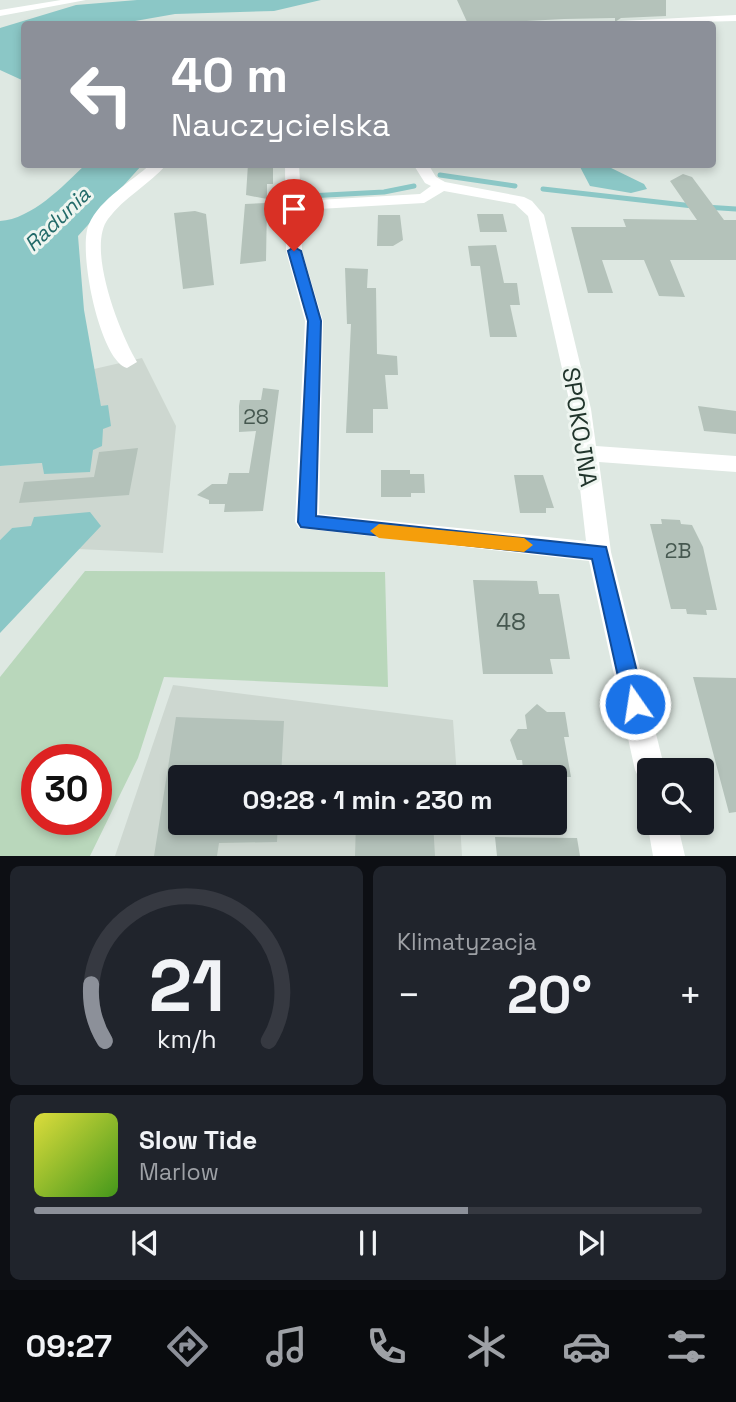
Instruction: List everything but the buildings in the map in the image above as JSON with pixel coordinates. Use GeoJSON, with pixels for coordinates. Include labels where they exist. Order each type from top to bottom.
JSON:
{"type":"FeatureCollection","features":[{"type":"Feature","properties":{"kind":"street"},"geometry":{"type":"LineString","coordinates":[[0,13],[80,0]]}},
{"type":"Feature","properties":{"kind":"street"},"geometry":{"type":"LineString","coordinates":[[678,21],[736,18]]}},
{"type":"Feature","properties":{"kind":"street"},"geometry":{"type":"LineString","coordinates":[[123,355],[91,251],[92,234],[103,215],[156,168]]}},
{"type":"Feature","properties":{"kind":"street"},"geometry":{"type":"LineString","coordinates":[[292,168],[294,251],[314,321],[307,522],[600,552]]}},
{"type":"Feature","properties":{"kind":"street"},"geometry":{"type":"LineString","coordinates":[[294,206],[424,198],[441,186],[430,180],[423,168]]}},
{"type":"Feature","properties":{"kind":"street","name":"SPOKOJNA"},"geometry":{"type":"LineString","coordinates":[[441,186],[519,200],[533,209],[581,409],[588,453],[590,499],[600,552],[647,758]]}},
{"type":"Feature","properties":{"kind":"street"},"geometry":{"type":"LineString","coordinates":[[588,453],[736,464]]}},
{"type":"Feature","properties":{"kind":"street"},"geometry":{"type":"LineString","coordinates":[[665,835],[670,856]]}},
{"type":"Feature","properties":{"kind":"shaded area"},"geometry":{"type":"Polygon","coordinates":[[[142,358],[176,426],[163,553],[78,549],[100,526],[12,528],[0,540],[0,466],[43,463],[44,474],[93,449],[103,429],[108,405],[101,407],[94,369],[142,358]]]}},
{"type":"Feature","properties":{"kind":"shaded area"},"geometry":{"type":"Polygon","coordinates":[[[173,685],[453,720],[456,765],[168,765],[168,835],[461,835],[462,856],[115,856],[173,685]]]}},
{"type":"Feature","properties":{"kind":"green space"},"geometry":{"type":"Polygon","coordinates":[[[85,571],[385,572],[388,687],[164,677],[138,758],[112,811],[112,744],[21,744],[21,835],[100,835],[90,856],[0,856],[0,677],[85,571]]]}},
{"type":"Feature","properties":{"kind":"water"},"geometry":{"type":"Polygon","coordinates":[[[137,0],[321,0],[274,11],[175,14],[135,21],[23,21],[76,5],[137,0]]]}},
{"type":"Feature","properties":{"kind":"water"},"geometry":{"type":"Polygon","coordinates":[[[21,22],[21,80],[0,70],[0,28],[21,22]]]}},
{"type":"Feature","properties":{"kind":"water","name":"Radunia"},"geometry":{"type":"Polygon","coordinates":[[[82,168],[139,168],[78,236],[84,310],[101,406],[108,405],[111,426],[103,429],[102,446],[93,450],[90,472],[44,474],[42,463],[0,466],[0,221],[24,214],[57,191],[82,168]]]}},
{"type":"Feature","properties":{"kind":"water"},"geometry":{"type":"Polygon","coordinates":[[[581,168],[611,168],[644,184],[647,189],[631,193],[590,186],[581,168]]]}},
{"type":"Feature","properties":{"kind":"water"},"geometry":{"type":"Polygon","coordinates":[[[90,512],[101,526],[0,633],[0,540],[12,528],[31,526],[34,517],[90,512]]]}},
{"type":"Feature","properties":{"kind":"waterway"},"geometry":{"type":"LineString","coordinates":[[440,175],[515,186]]}},
{"type":"Feature","properties":{"kind":"waterway"},"geometry":{"type":"LineString","coordinates":[[308,196],[384,192],[414,186]]}},
{"type":"Feature","properties":{"kind":"waterway"},"geometry":{"type":"LineString","coordinates":[[543,189],[693,206]]}},
{"type":"Feature","properties":{"kind":"waterway"},"geometry":{"type":"LineString","coordinates":[[705,207],[736,209]]}},
{"type":"Feature","properties":{"kind":"slow traffic"},"geometry":{"type":"LineString","coordinates":[[379,531],[524,545]]}},
{"type":"Feature","properties":{"kind":"route"},"geometry":{"type":"LineString","coordinates":[[294,251],[314,321],[305,516],[307,522],[314,525],[600,552],[635,704]]}}]}
